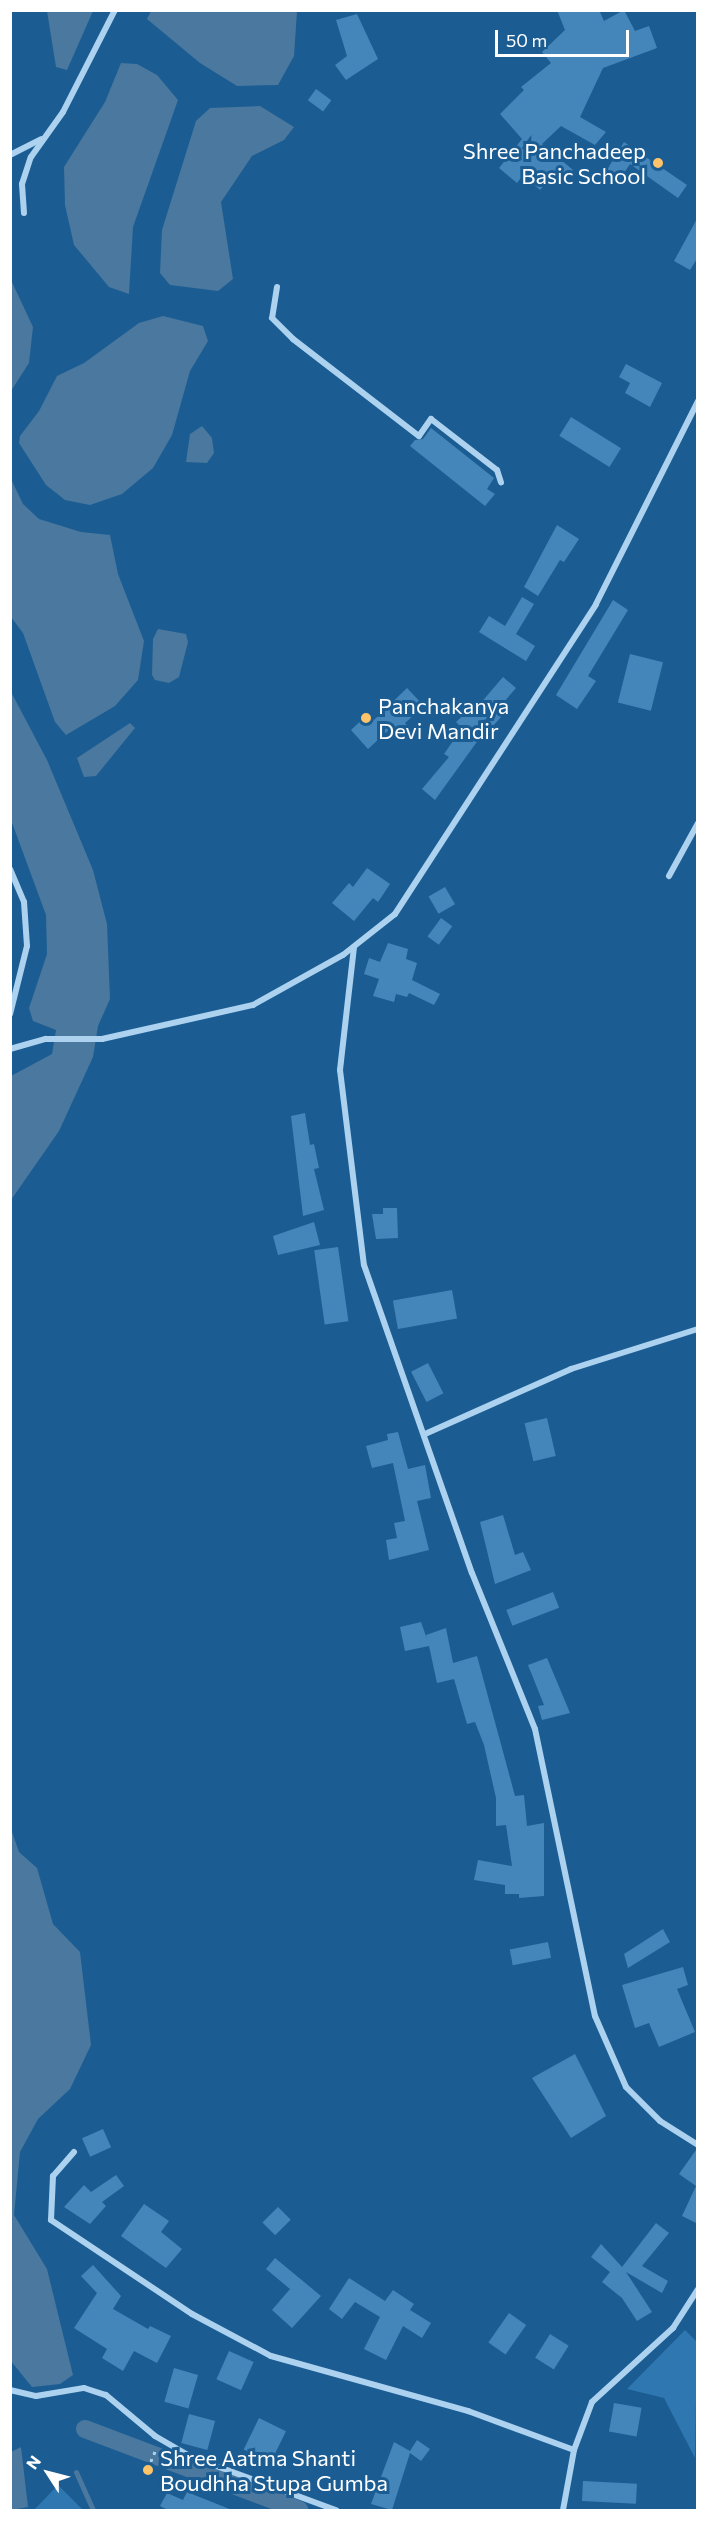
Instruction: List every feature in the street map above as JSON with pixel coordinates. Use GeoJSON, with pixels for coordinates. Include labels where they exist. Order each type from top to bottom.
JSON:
{"type":"FeatureCollection","features":[{"type":"Feature","properties":{"kind":"street"},"geometry":{"type":"LineString","coordinates":[[24,213],[22,184],[31,157],[63,112],[115,10]]}},
{"type":"Feature","properties":{"kind":"street"},"geometry":{"type":"LineString","coordinates":[[10,155],[44,138]]}},
{"type":"Feature","properties":{"kind":"street"},"geometry":{"type":"LineString","coordinates":[[278,286],[272,318],[292,339],[419,435],[431,419],[497,470],[501,482]]}},
{"type":"Feature","properties":{"kind":"street"},"geometry":{"type":"LineString","coordinates":[[10,1049],[46,1039],[102,1039],[253,1005],[354,947],[395,914],[596,604],[698,401]]}},
{"type":"Feature","properties":{"kind":"street"},"geometry":{"type":"LineString","coordinates":[[669,876],[698,823]]}},
{"type":"Feature","properties":{"kind":"street"},"geometry":{"type":"LineString","coordinates":[[10,869],[24,902],[27,946],[10,1014]]}},
{"type":"Feature","properties":{"kind":"street"},"geometry":{"type":"LineString","coordinates":[[354,947],[340,1070],[364,1264],[472,1573],[535,1729],[596,2016],[626,2087],[660,2121],[698,2145]]}},
{"type":"Feature","properties":{"kind":"street"},"geometry":{"type":"LineString","coordinates":[[425,1434],[571,1369],[698,1329]]}},
{"type":"Feature","properties":{"kind":"street"},"geometry":{"type":"LineString","coordinates":[[74,2152],[53,2176],[51,2220],[192,2314],[271,2356],[468,2411],[574,2450]]}},
{"type":"Feature","properties":{"kind":"street"},"geometry":{"type":"LineString","coordinates":[[564,2511],[574,2450],[592,2402],[673,2328],[698,2289]]}},
{"type":"Feature","properties":{"kind":"street"},"geometry":{"type":"LineString","coordinates":[[10,2390],[36,2396],[84,2388],[106,2395],[155,2436],[189,2456],[336,2511]]}},
{"type":"Feature","properties":{"kind":"path"},"geometry":{"type":"LineString","coordinates":[[145,2475],[154,2451]]}},
{"type":"Feature","properties":{"kind":"shaded area"},"geometry":{"type":"Polygon","coordinates":[[[47,11],[93,11],[67,70],[56,67],[47,11]]]}},
{"type":"Feature","properties":{"kind":"shaded area"},"geometry":{"type":"Polygon","coordinates":[[[151,11],[297,11],[294,56],[278,85],[237,86],[200,63],[147,19],[151,11]]]}},
{"type":"Feature","properties":{"kind":"shaded area"},"geometry":{"type":"Polygon","coordinates":[[[121,63],[137,64],[157,75],[178,100],[133,227],[129,294],[109,287],[74,245],[65,205],[64,167],[105,102],[121,63]]]}},
{"type":"Feature","properties":{"kind":"shaded area"},"geometry":{"type":"Polygon","coordinates":[[[260,106],[294,127],[284,140],[252,156],[221,202],[233,279],[218,291],[170,285],[160,273],[162,230],[196,121],[210,108],[260,106]]]}},
{"type":"Feature","properties":{"kind":"shaded area"},"geometry":{"type":"Polygon","coordinates":[[[11,280],[33,327],[29,363],[11,391],[11,280]]]}},
{"type":"Feature","properties":{"kind":"shaded area"},"geometry":{"type":"Polygon","coordinates":[[[163,316],[203,326],[208,341],[190,371],[172,435],[153,468],[122,494],[90,505],[65,500],[46,485],[19,443],[20,436],[39,411],[57,376],[84,363],[139,323],[163,316]]]}},
{"type":"Feature","properties":{"kind":"shaded area"},"geometry":{"type":"Polygon","coordinates":[[[202,426],[212,438],[214,453],[207,463],[186,462],[190,434],[202,426]]]}},
{"type":"Feature","properties":{"kind":"shaded area"},"geometry":{"type":"Polygon","coordinates":[[[10,477],[23,504],[39,519],[81,532],[110,535],[118,574],[144,641],[138,680],[115,706],[66,735],[55,722],[23,633],[11,617],[10,477]]]}},
{"type":"Feature","properties":{"kind":"shaded area"},"geometry":{"type":"Polygon","coordinates":[[[158,629],[186,634],[188,642],[179,677],[169,683],[155,680],[152,675],[153,639],[158,629]]]}},
{"type":"Feature","properties":{"kind":"shaded area"},"geometry":{"type":"Polygon","coordinates":[[[10,690],[47,760],[93,870],[107,924],[110,999],[98,1026],[93,1057],[59,1131],[11,1200],[11,1076],[52,1054],[56,1030],[33,1021],[29,1008],[47,954],[46,915],[11,820],[10,690]]]}},
{"type":"Feature","properties":{"kind":"shaded area"},"geometry":{"type":"Polygon","coordinates":[[[130,723],[135,728],[96,776],[84,777],[77,758],[130,723]]]}},
{"type":"Feature","properties":{"kind":"shaded area"},"geometry":{"type":"Polygon","coordinates":[[[11,1829],[19,1852],[37,1868],[53,1924],[80,1952],[91,2045],[70,2089],[38,2119],[20,2152],[14,2215],[47,2269],[73,2375],[60,2384],[32,2387],[10,2360],[11,1829]]]}},
{"type":"Feature","properties":{"kind":"shaded area"},"geometry":{"type":"Polygon","coordinates":[[[685,2330],[697,2342],[695,2458],[664,2398],[627,2389],[685,2330]]]}},
{"type":"Feature","properties":{"kind":"shaded area"},"geometry":{"type":"Polygon","coordinates":[[[21,2447],[28,2507],[11,2510],[11,2452],[21,2447]]]}},
{"type":"Feature","properties":{"kind":"shaded area"},"geometry":{"type":"Polygon","coordinates":[[[58,2485],[83,2510],[34,2510],[58,2485]]]}},
{"type":"Feature","properties":{"kind":"building"},"geometry":{"type":"Polygon","coordinates":[[[557,10],[599,10],[604,21],[624,10],[635,31],[649,26],[657,48],[603,68],[580,117],[606,132],[595,145],[561,126],[542,144],[573,170],[563,182],[554,174],[540,190],[523,175],[517,183],[499,168],[522,139],[500,114],[524,90],[521,87],[551,63],[542,52],[565,30],[557,10]]]}},
{"type":"Feature","properties":{"kind":"building"},"geometry":{"type":"Polygon","coordinates":[[[357,14],[378,59],[346,80],[335,65],[347,56],[336,20],[357,14]]]}},
{"type":"Feature","properties":{"kind":"building"},"geometry":{"type":"Polygon","coordinates":[[[316,89],[331,100],[323,111],[308,100],[316,89]]]}},
{"type":"Feature","properties":{"kind":"building"},"geometry":{"type":"Polygon","coordinates":[[[624,142],[687,185],[678,198],[630,164],[618,182],[605,173],[624,142]]]}},
{"type":"Feature","properties":{"kind":"building"},"geometry":{"type":"Polygon","coordinates":[[[698,217],[698,257],[690,270],[674,261],[698,217]]]}},
{"type":"Feature","properties":{"kind":"building"},"geometry":{"type":"Polygon","coordinates":[[[626,364],[662,383],[650,407],[625,393],[630,383],[619,377],[626,364]]]}},
{"type":"Feature","properties":{"kind":"building"},"geometry":{"type":"Polygon","coordinates":[[[571,417],[621,448],[609,467],[559,436],[571,417]]]}},
{"type":"Feature","properties":{"kind":"building"},"geometry":{"type":"Polygon","coordinates":[[[431,428],[494,478],[487,489],[495,494],[485,506],[410,446],[415,440],[423,439],[431,428]]]}},
{"type":"Feature","properties":{"kind":"building"},"geometry":{"type":"Polygon","coordinates":[[[557,525],[579,539],[564,562],[560,560],[538,596],[524,587],[557,525]]]}},
{"type":"Feature","properties":{"kind":"building"},"geometry":{"type":"Polygon","coordinates":[[[522,597],[534,604],[516,634],[535,646],[526,661],[479,632],[489,616],[505,626],[522,597]]]}},
{"type":"Feature","properties":{"kind":"building"},"geometry":{"type":"Polygon","coordinates":[[[613,600],[628,610],[588,676],[596,681],[577,709],[556,695],[613,600]]]}},
{"type":"Feature","properties":{"kind":"building"},"geometry":{"type":"Polygon","coordinates":[[[630,654],[663,662],[651,711],[618,703],[630,654]]]}},
{"type":"Feature","properties":{"kind":"building"},"geometry":{"type":"Polygon","coordinates":[[[503,677],[516,688],[496,711],[502,716],[492,727],[489,725],[435,800],[422,789],[449,757],[444,754],[462,728],[456,722],[470,709],[473,712],[503,677]]]}},
{"type":"Feature","properties":{"kind":"building"},"geometry":{"type":"Polygon","coordinates":[[[407,688],[424,706],[405,723],[409,728],[397,736],[391,728],[368,749],[351,730],[368,714],[374,720],[407,688]]]}},
{"type":"Feature","properties":{"kind":"building"},"geometry":{"type":"Polygon","coordinates":[[[367,868],[390,884],[378,902],[373,898],[354,921],[332,903],[349,883],[353,887],[367,868]]]}},
{"type":"Feature","properties":{"kind":"building"},"geometry":{"type":"Polygon","coordinates":[[[445,887],[455,904],[439,914],[429,896],[445,887]]]}},
{"type":"Feature","properties":{"kind":"building"},"geometry":{"type":"Polygon","coordinates":[[[441,918],[452,926],[439,945],[427,937],[441,918]]]}},
{"type":"Feature","properties":{"kind":"building"},"geometry":{"type":"Polygon","coordinates":[[[388,943],[408,949],[406,959],[417,963],[412,980],[440,994],[434,1005],[409,993],[407,997],[396,994],[394,1002],[373,996],[379,979],[364,974],[369,958],[380,962],[388,943]]]}},
{"type":"Feature","properties":{"kind":"building"},"geometry":{"type":"Polygon","coordinates":[[[305,1113],[310,1145],[314,1144],[319,1168],[314,1169],[324,1210],[303,1216],[291,1116],[305,1113]]]}},
{"type":"Feature","properties":{"kind":"building"},"geometry":{"type":"Polygon","coordinates":[[[383,1208],[397,1208],[398,1238],[376,1239],[372,1214],[383,1214],[383,1208]]]}},
{"type":"Feature","properties":{"kind":"building"},"geometry":{"type":"Polygon","coordinates":[[[314,1222],[320,1245],[278,1255],[273,1236],[314,1222]]]}},
{"type":"Feature","properties":{"kind":"building"},"geometry":{"type":"Polygon","coordinates":[[[338,1247],[348,1321],[325,1325],[314,1250],[338,1247]]]}},
{"type":"Feature","properties":{"kind":"building"},"geometry":{"type":"Polygon","coordinates":[[[452,1290],[457,1319],[398,1329],[393,1300],[452,1290]]]}},
{"type":"Feature","properties":{"kind":"building"},"geometry":{"type":"Polygon","coordinates":[[[428,1363],[443,1393],[427,1402],[411,1372],[428,1363]]]}},
{"type":"Feature","properties":{"kind":"building"},"geometry":{"type":"Polygon","coordinates":[[[547,1418],[556,1456],[533,1461],[525,1423],[547,1418]]]}},
{"type":"Feature","properties":{"kind":"building"},"geometry":{"type":"Polygon","coordinates":[[[398,1432],[408,1469],[425,1465],[431,1498],[417,1501],[429,1550],[389,1560],[386,1540],[397,1538],[394,1523],[405,1521],[393,1463],[372,1468],[366,1446],[388,1440],[387,1434],[398,1432]]]}},
{"type":"Feature","properties":{"kind":"building"},"geometry":{"type":"Polygon","coordinates":[[[503,1515],[515,1555],[523,1552],[531,1570],[495,1584],[480,1522],[503,1515]]]}},
{"type":"Feature","properties":{"kind":"building"},"geometry":{"type":"Polygon","coordinates":[[[553,1592],[559,1608],[512,1626],[506,1610],[553,1592]]]}},
{"type":"Feature","properties":{"kind":"building"},"geometry":{"type":"Polygon","coordinates":[[[421,1622],[427,1639],[426,1635],[446,1628],[453,1663],[477,1656],[515,1796],[524,1795],[527,1826],[544,1823],[544,1896],[519,1898],[519,1894],[505,1894],[505,1885],[474,1880],[478,1860],[512,1866],[506,1825],[496,1826],[496,1798],[484,1745],[475,1722],[467,1724],[454,1679],[437,1683],[429,1646],[405,1651],[400,1627],[421,1622]]]}},
{"type":"Feature","properties":{"kind":"building"},"geometry":{"type":"Polygon","coordinates":[[[547,1658],[570,1713],[542,1720],[538,1706],[544,1705],[528,1665],[547,1658]]]}},
{"type":"Feature","properties":{"kind":"building"},"geometry":{"type":"Polygon","coordinates":[[[663,1929],[670,1942],[628,1968],[624,1954],[663,1929]]]}},
{"type":"Feature","properties":{"kind":"building"},"geometry":{"type":"Polygon","coordinates":[[[548,1942],[551,1958],[513,1965],[510,1949],[548,1942]]]}},
{"type":"Feature","properties":{"kind":"building"},"geometry":{"type":"Polygon","coordinates":[[[683,1967],[688,1985],[677,1989],[695,2032],[659,2047],[649,2023],[635,2028],[622,1985],[683,1967]]]}},
{"type":"Feature","properties":{"kind":"building"},"geometry":{"type":"Polygon","coordinates":[[[575,2054],[606,2116],[571,2138],[532,2078],[575,2054]]]}},
{"type":"Feature","properties":{"kind":"building"},"geometry":{"type":"Polygon","coordinates":[[[103,2129],[111,2147],[90,2157],[82,2138],[103,2129]]]}},
{"type":"Feature","properties":{"kind":"building"},"geometry":{"type":"Polygon","coordinates":[[[698,2150],[698,2224],[682,2216],[696,2186],[679,2174],[698,2150]]]}},
{"type":"Feature","properties":{"kind":"building"},"geometry":{"type":"Polygon","coordinates":[[[116,2175],[124,2186],[102,2202],[106,2206],[90,2224],[64,2207],[84,2185],[91,2192],[116,2175]]]}},
{"type":"Feature","properties":{"kind":"building"},"geometry":{"type":"Polygon","coordinates":[[[144,2204],[169,2221],[161,2232],[182,2249],[166,2268],[121,2236],[144,2204]]]}},
{"type":"Feature","properties":{"kind":"building"},"geometry":{"type":"Polygon","coordinates":[[[278,2207],[291,2220],[275,2235],[262,2223],[278,2207]]]}},
{"type":"Feature","properties":{"kind":"building"},"geometry":{"type":"Polygon","coordinates":[[[656,2223],[669,2233],[642,2266],[668,2281],[662,2293],[626,2272],[652,2312],[637,2321],[622,2298],[602,2282],[610,2272],[591,2257],[601,2244],[622,2267],[656,2223]]]}},
{"type":"Feature","properties":{"kind":"building"},"geometry":{"type":"Polygon","coordinates":[[[275,2258],[321,2296],[292,2328],[272,2310],[290,2289],[266,2269],[275,2258]]]}},
{"type":"Feature","properties":{"kind":"building"},"geometry":{"type":"Polygon","coordinates":[[[93,2265],[121,2296],[113,2309],[148,2329],[150,2326],[171,2336],[157,2363],[134,2351],[123,2371],[102,2358],[107,2349],[74,2328],[97,2293],[81,2276],[93,2265]]]}},
{"type":"Feature","properties":{"kind":"building"},"geometry":{"type":"Polygon","coordinates":[[[349,2278],[385,2301],[393,2290],[414,2304],[410,2310],[431,2323],[422,2338],[403,2326],[386,2360],[364,2349],[380,2317],[355,2302],[342,2319],[329,2309],[349,2278]]]}},
{"type":"Feature","properties":{"kind":"building"},"geometry":{"type":"Polygon","coordinates":[[[509,2313],[526,2325],[506,2355],[488,2342],[509,2313]]]}},
{"type":"Feature","properties":{"kind":"building"},"geometry":{"type":"Polygon","coordinates":[[[550,2334],[569,2346],[554,2369],[535,2358],[550,2334]]]}},
{"type":"Feature","properties":{"kind":"building"},"geometry":{"type":"Polygon","coordinates":[[[229,2351],[254,2362],[241,2390],[216,2379],[229,2351]]]}},
{"type":"Feature","properties":{"kind":"building"},"geometry":{"type":"Polygon","coordinates":[[[174,2368],[198,2375],[188,2409],[164,2402],[174,2368]]]}},
{"type":"Feature","properties":{"kind":"building"},"geometry":{"type":"Polygon","coordinates":[[[614,2403],[642,2408],[637,2436],[609,2432],[614,2403]]]}},
{"type":"Feature","properties":{"kind":"building"},"geometry":{"type":"Polygon","coordinates":[[[189,2414],[215,2421],[207,2450],[181,2443],[189,2414]]]}},
{"type":"Feature","properties":{"kind":"building"},"geometry":{"type":"Polygon","coordinates":[[[259,2418],[286,2431],[271,2463],[244,2449],[259,2418]]]}},
{"type":"Feature","properties":{"kind":"building"},"geometry":{"type":"Polygon","coordinates":[[[417,2440],[430,2449],[421,2461],[410,2453],[392,2510],[371,2504],[394,2442],[410,2451],[417,2440]]]}},
{"type":"Feature","properties":{"kind":"building"},"geometry":{"type":"Polygon","coordinates":[[[583,2481],[637,2484],[636,2504],[582,2501],[583,2481]]]}},
{"type":"Feature","properties":{"kind":"building"},"geometry":{"type":"Polygon","coordinates":[[[187,2492],[232,2510],[170,2511],[160,2506],[167,2493],[183,2500],[187,2492]]]}},
{"type":"Feature","properties":{"kind":"waterway"},"geometry":{"type":"LineString","coordinates":[[85,2429],[299,2510]]}},
{"type":"Feature","properties":{"kind":"waterway"},"geometry":{"type":"LineString","coordinates":[[76,2472],[93,2510]]}},
{"type":"Feature","properties":{"kind":"place","name":"Shree Panchadeep Basic School"},"geometry":{"type":"Point","coordinates":[658,163]}},
{"type":"Feature","properties":{"kind":"place","name":"Panchakanya Devi Mandir"},"geometry":{"type":"Point","coordinates":[366,718]}},
{"type":"Feature","properties":{"kind":"place","name":"Shree Aatma Shanti Boudhha Stupa Gumba"},"geometry":{"type":"Point","coordinates":[148,2470]}}]}
